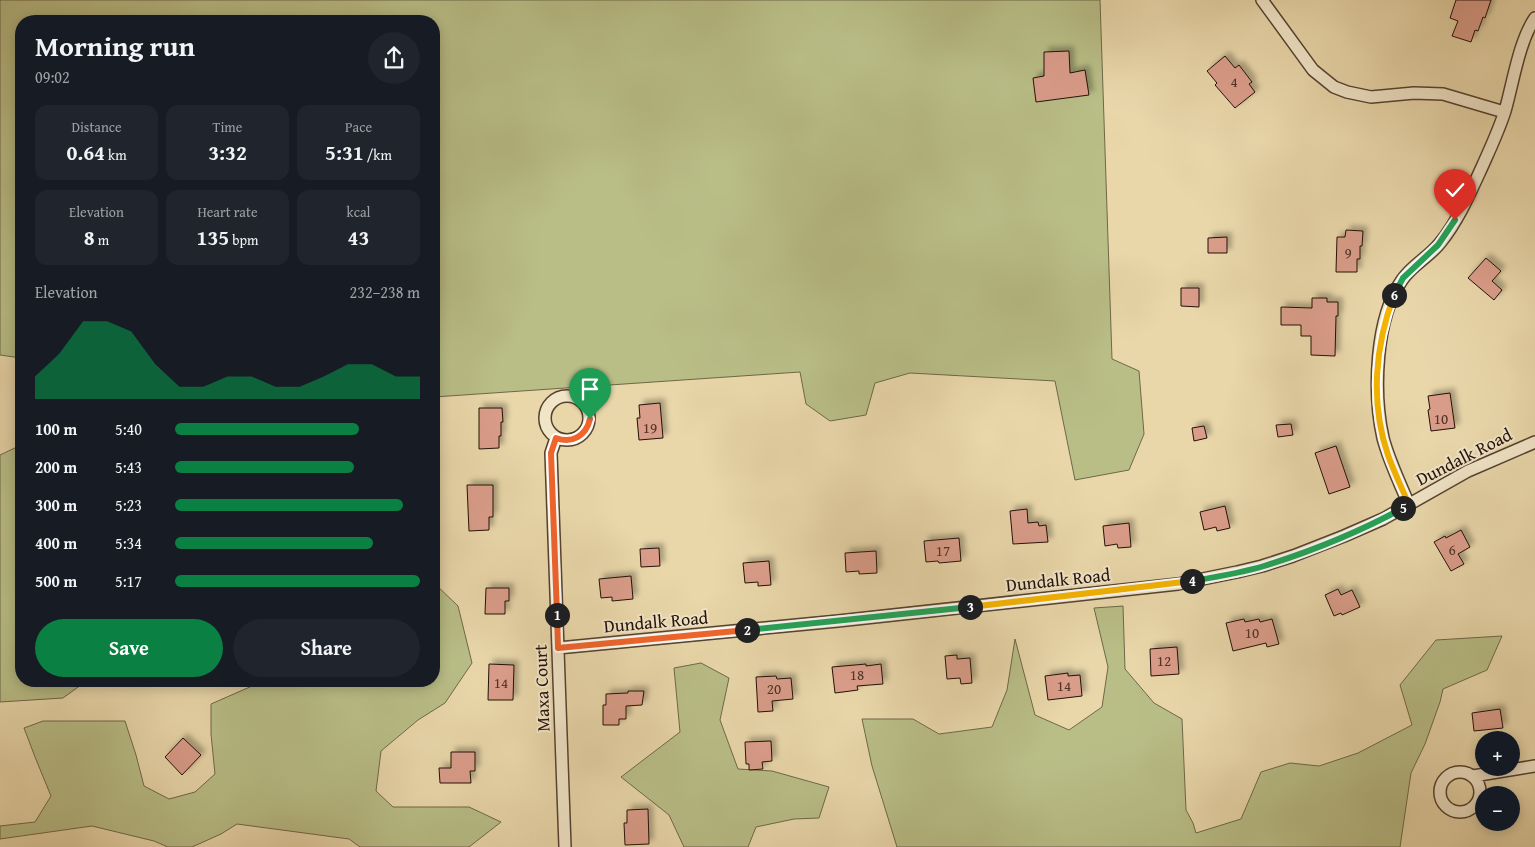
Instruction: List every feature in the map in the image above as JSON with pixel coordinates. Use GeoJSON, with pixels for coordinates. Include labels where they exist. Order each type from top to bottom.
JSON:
{"type":"FeatureCollection","features":[{"type":"Feature","properties":{"kind":"street"},"geometry":{"type":"LineString","coordinates":[[1262,0],[1313,70],[1334,87],[1371,97],[1414,93],[1443,94],[1504,112]]}},
{"type":"Feature","properties":{"kind":"street"},"geometry":{"type":"LineString","coordinates":[[1409,505],[1388,456],[1383,439],[1378,404],[1378,363],[1384,324],[1396,289],[1403,278],[1438,245],[1451,227],[1482,167],[1504,112],[1525,34],[1535,18]]}},
{"type":"Feature","properties":{"kind":"street","name":"Maxa Court"},"geometry":{"type":"LineString","coordinates":[[556,438],[551,453],[565,847]]}},
{"type":"Feature","properties":{"kind":"street","name":"Dundalk Road"},"geometry":{"type":"LineString","coordinates":[[558,648],[819,623],[1178,584],[1262,566],[1344,536],[1409,505],[1468,471],[1535,442]]}},
{"type":"Feature","properties":{"kind":"street"},"geometry":{"type":"LineString","coordinates":[[1473,776],[1535,766]]}},
{"type":"Feature","properties":{"kind":"green space"},"geometry":{"type":"Polygon","coordinates":[[[0,0],[1100,0],[1112,359],[1139,371],[1144,434],[1129,470],[1075,480],[1055,381],[910,373],[875,383],[866,415],[830,421],[806,404],[800,372],[440,397],[440,15],[15,15],[15,357],[0,355],[0,0]]]}},
{"type":"Feature","properties":{"kind":"green space"},"geometry":{"type":"Polygon","coordinates":[[[15,448],[15,687],[78,687],[63,698],[0,702],[0,455],[15,448]]]}},
{"type":"Feature","properties":{"kind":"green space"},"geometry":{"type":"Polygon","coordinates":[[[440,589],[458,606],[472,663],[445,703],[418,720],[381,751],[376,791],[393,807],[469,807],[501,822],[469,847],[360,847],[349,839],[237,824],[221,834],[192,847],[168,847],[154,841],[92,826],[0,839],[0,826],[35,822],[51,796],[24,728],[43,721],[125,721],[144,786],[169,799],[195,792],[215,774],[211,734],[211,704],[250,687],[440,687],[440,589]]]}},
{"type":"Feature","properties":{"kind":"green space"},"geometry":{"type":"Polygon","coordinates":[[[1123,606],[1125,669],[1154,703],[1182,719],[1186,810],[1196,833],[1241,819],[1261,772],[1290,763],[1319,766],[1358,753],[1412,725],[1400,685],[1436,640],[1502,636],[1487,670],[1443,689],[1425,744],[1411,773],[1400,847],[897,847],[872,766],[862,719],[913,719],[939,734],[992,727],[1007,690],[1015,639],[1035,715],[1069,730],[1102,707],[1108,667],[1094,608],[1123,606]]]}},
{"type":"Feature","properties":{"kind":"green space"},"geometry":{"type":"Polygon","coordinates":[[[701,663],[729,678],[720,720],[738,769],[772,771],[829,787],[819,818],[794,819],[756,827],[748,847],[684,847],[669,815],[621,777],[680,732],[674,668],[701,663]]]}},
{"type":"Feature","properties":{"kind":"building"},"geometry":{"type":"Polygon","coordinates":[[[1456,0],[1491,0],[1485,18],[1483,17],[1478,31],[1475,30],[1471,42],[1452,36],[1458,21],[1450,18],[1456,0]]]}},
{"type":"Feature","properties":{"kind":"building"},"geometry":{"type":"Polygon","coordinates":[[[1069,51],[1070,73],[1085,70],[1089,95],[1036,102],[1033,78],[1044,76],[1044,52],[1069,51]]]}},
{"type":"Feature","properties":{"kind":"building"},"geometry":{"type":"Polygon","coordinates":[[[1225,56],[1235,68],[1239,65],[1252,82],[1249,84],[1255,92],[1235,108],[1215,85],[1217,83],[1207,71],[1225,56]]]}},
{"type":"Feature","properties":{"kind":"building"},"geometry":{"type":"Polygon","coordinates":[[[1346,230],[1363,231],[1360,259],[1357,259],[1357,272],[1336,272],[1337,237],[1345,237],[1346,230]]]}},
{"type":"Feature","properties":{"kind":"building"},"geometry":{"type":"Polygon","coordinates":[[[1227,237],[1227,253],[1208,253],[1208,238],[1227,237]]]}},
{"type":"Feature","properties":{"kind":"building"},"geometry":{"type":"Polygon","coordinates":[[[1486,258],[1501,271],[1492,281],[1502,290],[1494,300],[1468,278],[1486,258]]]}},
{"type":"Feature","properties":{"kind":"building"},"geometry":{"type":"Polygon","coordinates":[[[1181,288],[1199,288],[1199,307],[1181,306],[1181,288]]]}},
{"type":"Feature","properties":{"kind":"building"},"geometry":{"type":"Polygon","coordinates":[[[1312,298],[1327,298],[1327,302],[1338,302],[1335,356],[1311,355],[1311,336],[1301,336],[1301,325],[1281,325],[1281,307],[1312,308],[1312,298]]]}},
{"type":"Feature","properties":{"kind":"building"},"geometry":{"type":"Polygon","coordinates":[[[1450,393],[1455,428],[1431,431],[1428,396],[1450,393]]]}},
{"type":"Feature","properties":{"kind":"building"},"geometry":{"type":"Polygon","coordinates":[[[660,403],[663,438],[639,440],[637,418],[640,418],[639,405],[660,403]]]}},
{"type":"Feature","properties":{"kind":"building"},"geometry":{"type":"Polygon","coordinates":[[[479,408],[502,408],[503,422],[501,422],[499,448],[479,449],[479,408]]]}},
{"type":"Feature","properties":{"kind":"building"},"geometry":{"type":"Polygon","coordinates":[[[1291,424],[1293,435],[1278,437],[1276,425],[1291,424]]]}},
{"type":"Feature","properties":{"kind":"building"},"geometry":{"type":"Polygon","coordinates":[[[1204,426],[1207,438],[1194,441],[1192,428],[1204,426]]]}},
{"type":"Feature","properties":{"kind":"building"},"geometry":{"type":"Polygon","coordinates":[[[1336,446],[1350,487],[1329,494],[1315,453],[1336,446]]]}},
{"type":"Feature","properties":{"kind":"building"},"geometry":{"type":"Polygon","coordinates":[[[467,485],[493,485],[493,517],[489,517],[489,530],[469,531],[467,485]]]}},
{"type":"Feature","properties":{"kind":"building"},"geometry":{"type":"Polygon","coordinates":[[[1225,506],[1230,528],[1217,531],[1216,527],[1204,530],[1200,512],[1225,506]]]}},
{"type":"Feature","properties":{"kind":"building"},"geometry":{"type":"Polygon","coordinates":[[[1027,509],[1028,523],[1038,522],[1039,526],[1046,525],[1048,542],[1013,544],[1010,511],[1027,509]]]}},
{"type":"Feature","properties":{"kind":"building"},"geometry":{"type":"Polygon","coordinates":[[[1129,523],[1131,547],[1118,548],[1117,544],[1105,546],[1103,526],[1129,523]]]}},
{"type":"Feature","properties":{"kind":"building"},"geometry":{"type":"Polygon","coordinates":[[[1461,530],[1470,547],[1458,554],[1464,564],[1451,571],[1434,542],[1461,530]]]}},
{"type":"Feature","properties":{"kind":"building"},"geometry":{"type":"Polygon","coordinates":[[[959,538],[961,561],[926,562],[924,541],[959,538]]]}},
{"type":"Feature","properties":{"kind":"building"},"geometry":{"type":"Polygon","coordinates":[[[659,548],[660,566],[641,567],[640,549],[659,548]]]}},
{"type":"Feature","properties":{"kind":"building"},"geometry":{"type":"Polygon","coordinates":[[[876,551],[877,573],[859,574],[859,571],[846,572],[845,553],[876,551]]]}},
{"type":"Feature","properties":{"kind":"building"},"geometry":{"type":"Polygon","coordinates":[[[769,561],[771,585],[758,586],[758,582],[745,583],[743,563],[769,561]]]}},
{"type":"Feature","properties":{"kind":"building"},"geometry":{"type":"Polygon","coordinates":[[[631,576],[633,599],[612,601],[612,597],[601,598],[599,579],[631,576]]]}},
{"type":"Feature","properties":{"kind":"building"},"geometry":{"type":"Polygon","coordinates":[[[486,588],[509,588],[509,601],[505,601],[505,614],[485,614],[486,588]]]}},
{"type":"Feature","properties":{"kind":"building"},"geometry":{"type":"Polygon","coordinates":[[[1338,589],[1341,595],[1352,590],[1360,607],[1342,615],[1341,613],[1334,616],[1325,595],[1338,589]]]}},
{"type":"Feature","properties":{"kind":"building"},"geometry":{"type":"Polygon","coordinates":[[[1244,619],[1245,622],[1259,619],[1260,622],[1272,619],[1279,644],[1267,647],[1266,643],[1233,651],[1226,623],[1244,619]]]}},
{"type":"Feature","properties":{"kind":"building"},"geometry":{"type":"Polygon","coordinates":[[[1177,647],[1179,674],[1151,676],[1150,649],[1177,647]]]}},
{"type":"Feature","properties":{"kind":"building"},"geometry":{"type":"Polygon","coordinates":[[[957,655],[957,659],[970,658],[972,683],[961,684],[960,678],[947,679],[945,656],[957,655]]]}},
{"type":"Feature","properties":{"kind":"building"},"geometry":{"type":"Polygon","coordinates":[[[489,664],[514,665],[513,700],[488,700],[489,664]]]}},
{"type":"Feature","properties":{"kind":"building"},"geometry":{"type":"Polygon","coordinates":[[[866,664],[866,666],[881,664],[883,684],[857,686],[858,690],[835,693],[832,667],[866,664]]]}},
{"type":"Feature","properties":{"kind":"building"},"geometry":{"type":"Polygon","coordinates":[[[1068,673],[1068,676],[1080,675],[1082,696],[1048,700],[1045,676],[1068,673]]]}},
{"type":"Feature","properties":{"kind":"building"},"geometry":{"type":"Polygon","coordinates":[[[776,676],[777,679],[791,678],[793,699],[772,701],[773,711],[758,712],[756,677],[776,676]]]}},
{"type":"Feature","properties":{"kind":"building"},"geometry":{"type":"Polygon","coordinates":[[[628,691],[644,691],[642,705],[626,706],[626,719],[619,719],[619,725],[603,725],[603,705],[606,705],[606,694],[628,693],[628,691]]]}},
{"type":"Feature","properties":{"kind":"building"},"geometry":{"type":"Polygon","coordinates":[[[1500,709],[1503,728],[1474,731],[1472,713],[1500,709]]]}},
{"type":"Feature","properties":{"kind":"building"},"geometry":{"type":"Polygon","coordinates":[[[183,738],[201,755],[182,775],[165,757],[183,738]]]}},
{"type":"Feature","properties":{"kind":"building"},"geometry":{"type":"Polygon","coordinates":[[[771,741],[772,761],[762,762],[763,769],[749,770],[749,764],[746,764],[745,742],[771,741]]]}},
{"type":"Feature","properties":{"kind":"building"},"geometry":{"type":"Polygon","coordinates":[[[451,752],[475,752],[475,771],[470,771],[471,783],[440,783],[439,768],[451,768],[451,752]]]}},
{"type":"Feature","properties":{"kind":"building"},"geometry":{"type":"Polygon","coordinates":[[[648,809],[649,844],[625,845],[624,823],[627,823],[627,810],[648,809]]]}},
{"type":"Feature","properties":{"kind":"route"},"geometry":{"type":"LineString","coordinates":[[590,419],[584,433],[578,438],[571,440],[556,438],[551,453],[558,648],[676,638],[1178,584],[1237,572],[1262,566],[1319,547],[1383,519],[1409,505],[1388,456],[1383,439],[1377,386],[1380,342],[1396,289],[1403,278],[1438,245],[1455,220]]}}]}
